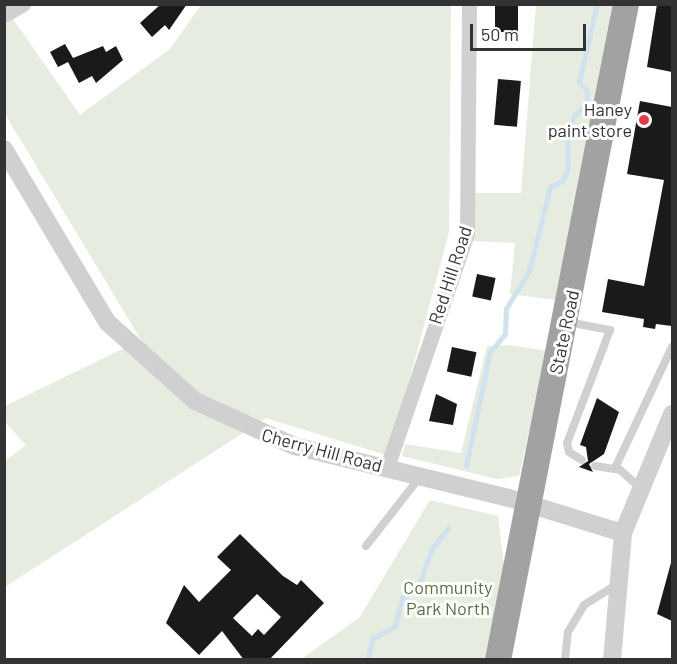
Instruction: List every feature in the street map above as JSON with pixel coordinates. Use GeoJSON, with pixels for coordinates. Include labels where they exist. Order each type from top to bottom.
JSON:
{"type":"FeatureCollection","features":[{"type":"Feature","properties":{"kind":"highway","name":"State Road"},"geometry":{"type":"LineString","coordinates":[[498,660],[566,322],[626,4]]}},
{"type":"Feature","properties":{"kind":"street"},"geometry":{"type":"LineString","coordinates":[[4,15],[23,4]]}},
{"type":"Feature","properties":{"kind":"street","name":"Red Hill Road"},"geometry":{"type":"LineString","coordinates":[[387,467],[467,234],[469,4]]}},
{"type":"Feature","properties":{"kind":"street","name":"Cherry Hill Road"},"geometry":{"type":"LineString","coordinates":[[4,149],[83,290],[163,378],[260,434],[528,503],[623,533]]}},
{"type":"Feature","properties":{"kind":"street"},"geometry":{"type":"LineString","coordinates":[[612,660],[615,586],[623,533],[638,486],[672,414]]}},
{"type":"Feature","properties":{"kind":"lane"},"geometry":{"type":"LineString","coordinates":[[566,322],[610,330],[587,400],[567,443],[569,452],[582,460]]}},
{"type":"Feature","properties":{"kind":"lane"},"geometry":{"type":"LineString","coordinates":[[638,486],[616,466],[672,347]]}},
{"type":"Feature","properties":{"kind":"lane"},"geometry":{"type":"LineString","coordinates":[[596,466],[620,470]]}},
{"type":"Feature","properties":{"kind":"lane"},"geometry":{"type":"LineString","coordinates":[[366,546],[420,477]]}},
{"type":"Feature","properties":{"kind":"lane"},"geometry":{"type":"LineString","coordinates":[[565,660],[568,632],[584,605],[615,586]]}},
{"type":"Feature","properties":{"kind":"green space"},"geometry":{"type":"Polygon","coordinates":[[[201,5],[451,5],[449,232],[389,456],[266,418],[5,587],[5,461],[26,445],[5,422],[5,406],[141,340],[5,114],[4,6],[80,115],[170,49],[201,5]]]}},
{"type":"Feature","properties":{"kind":"green space"},"geometry":{"type":"Polygon","coordinates":[[[536,5],[612,5],[557,300],[510,294],[515,243],[471,241],[474,193],[521,193],[536,5]]]}},
{"type":"Feature","properties":{"kind":"green space"},"geometry":{"type":"Polygon","coordinates":[[[509,345],[547,351],[519,476],[497,479],[402,456],[405,444],[461,453],[487,346],[509,345]]]}},
{"type":"Feature","properties":{"kind":"green space","name":"Community Park North"},"geometry":{"type":"Polygon","coordinates":[[[430,500],[498,516],[504,565],[486,659],[300,660],[360,617],[430,500]]]}},
{"type":"Feature","properties":{"kind":"building"},"geometry":{"type":"Polygon","coordinates":[[[161,4],[187,4],[169,30],[165,25],[152,37],[140,23],[161,4]]]}},
{"type":"Feature","properties":{"kind":"building"},"geometry":{"type":"Polygon","coordinates":[[[495,4],[518,4],[518,32],[495,32],[495,4]]]}},
{"type":"Feature","properties":{"kind":"building"},"geometry":{"type":"Polygon","coordinates":[[[657,4],[672,4],[672,72],[647,67],[657,4]]]}},
{"type":"Feature","properties":{"kind":"building"},"geometry":{"type":"Polygon","coordinates":[[[65,44],[73,58],[103,46],[106,52],[116,46],[123,60],[96,83],[92,76],[79,83],[68,62],[58,67],[50,52],[65,44]]]}},
{"type":"Feature","properties":{"kind":"building"},"geometry":{"type":"Polygon","coordinates":[[[498,79],[521,81],[517,127],[494,125],[498,79]]]}},
{"type":"Feature","properties":{"kind":"building"},"geometry":{"type":"Polygon","coordinates":[[[640,101],[672,107],[672,326],[656,324],[655,329],[643,327],[644,319],[602,312],[608,279],[644,286],[664,180],[627,174],[640,101]]]}},
{"type":"Feature","properties":{"kind":"building"},"geometry":{"type":"Polygon","coordinates":[[[477,274],[496,278],[491,300],[472,296],[477,274]]]}},
{"type":"Feature","properties":{"kind":"building"},"geometry":{"type":"Polygon","coordinates":[[[452,347],[476,352],[471,377],[447,371],[452,347]]]}},
{"type":"Feature","properties":{"kind":"building"},"geometry":{"type":"Polygon","coordinates":[[[436,394],[457,404],[453,425],[429,421],[436,394]]]}},
{"type":"Feature","properties":{"kind":"building"},"geometry":{"type":"Polygon","coordinates":[[[597,398],[619,412],[604,454],[589,464],[593,472],[579,467],[588,461],[586,447],[580,445],[597,398]]]}},
{"type":"Feature","properties":{"kind":"building"},"geometry":{"type":"Polygon","coordinates":[[[240,534],[283,576],[297,585],[301,580],[324,603],[269,660],[244,660],[222,631],[199,655],[166,623],[184,585],[199,602],[231,570],[217,557],[240,534]],[[257,594],[233,618],[252,636],[258,629],[264,635],[281,617],[257,594]]]}},
{"type":"Feature","properties":{"kind":"building"},"geometry":{"type":"Polygon","coordinates":[[[672,559],[672,621],[657,614],[672,559]]]}},
{"type":"Feature","properties":{"kind":"waterway"},"geometry":{"type":"LineString","coordinates":[[466,466],[490,352],[505,334],[506,309],[529,271],[550,187],[563,180],[568,168],[567,137],[574,116],[586,105],[587,91],[579,82],[597,4]]}},
{"type":"Feature","properties":{"kind":"waterway"},"geometry":{"type":"LineString","coordinates":[[368,660],[372,639],[395,626],[402,598],[417,590],[432,548],[448,529]]}},
{"type":"Feature","properties":{"kind":"place","name":"Haney paint store"},"geometry":{"type":"Point","coordinates":[644,120]}}]}
